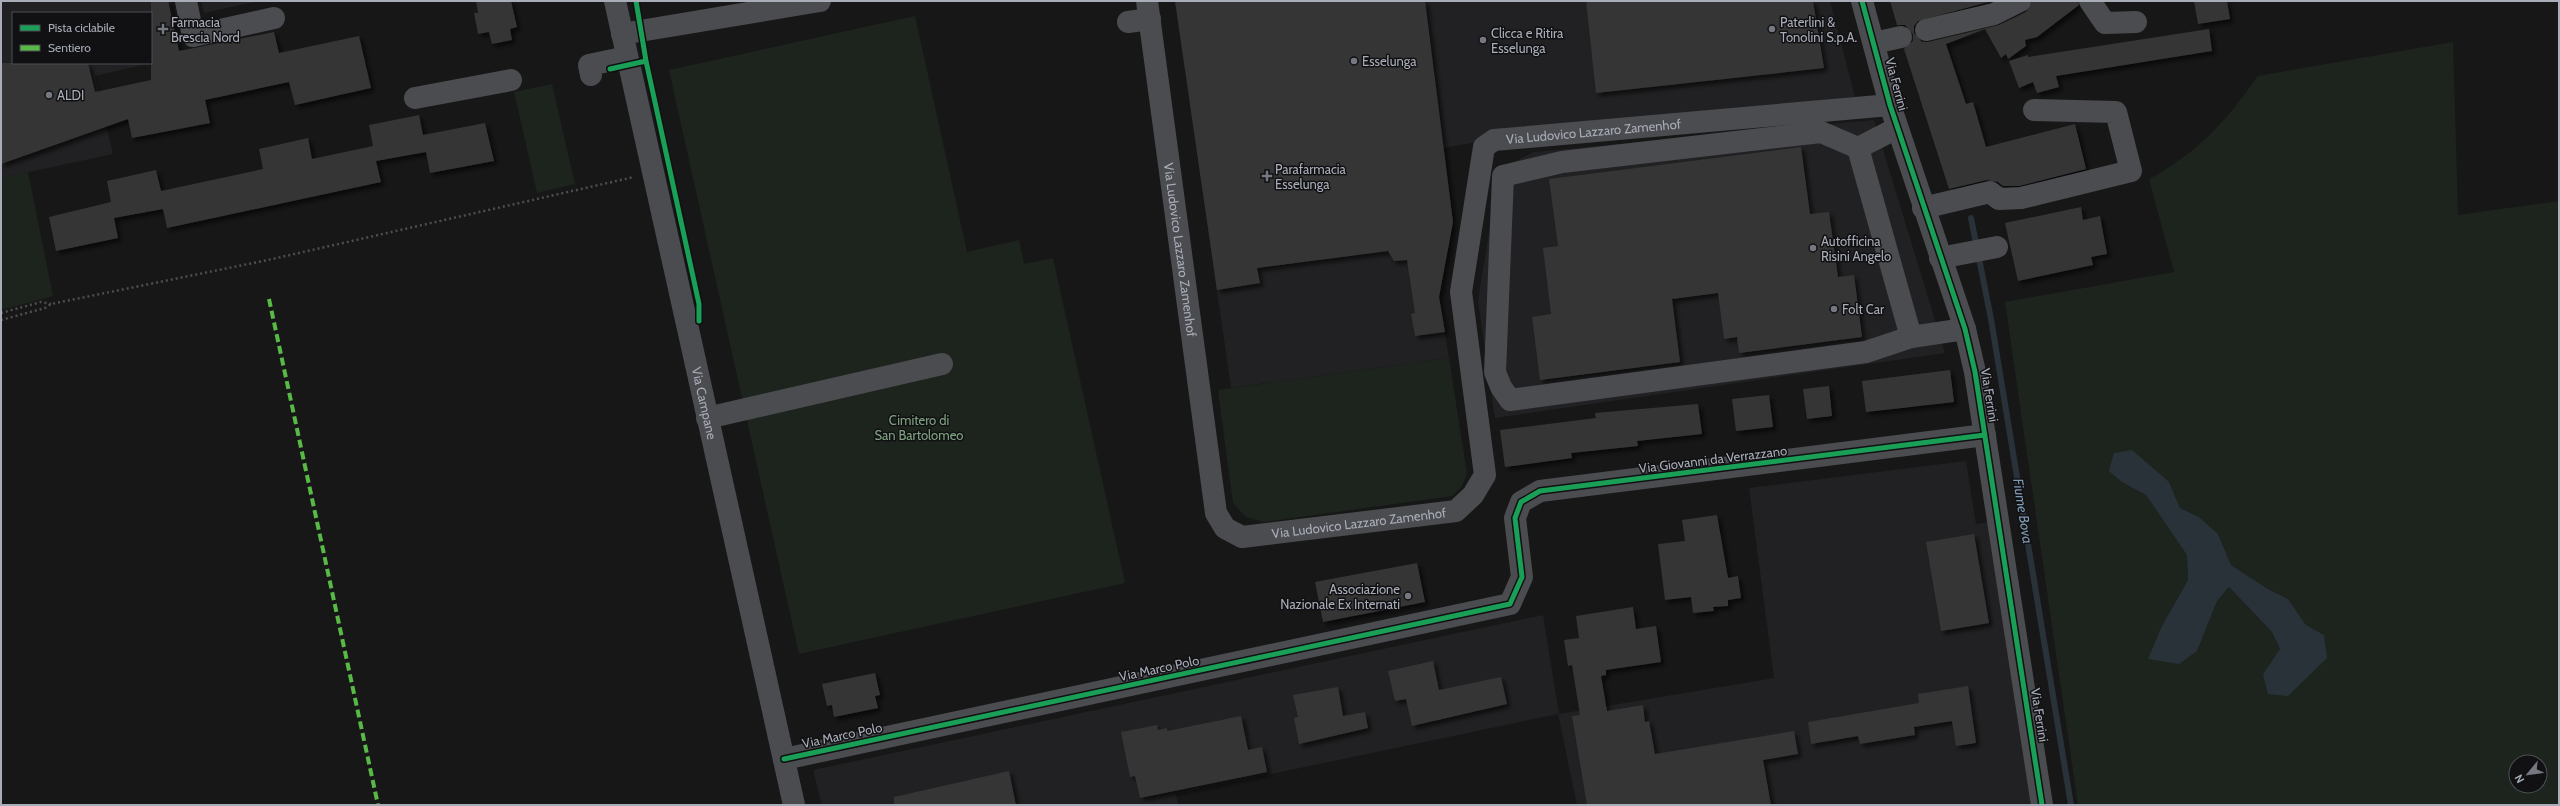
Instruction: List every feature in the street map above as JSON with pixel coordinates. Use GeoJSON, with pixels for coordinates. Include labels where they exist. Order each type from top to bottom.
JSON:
{"type":"FeatureCollection","features":[{"type":"Feature","properties":{"kind":"street"},"geometry":{"type":"LineString","coordinates":[[186,1],[193,36],[274,18]]}},
{"type":"Feature","properties":{"kind":"street","name":"Via Campane"},"geometry":{"type":"LineString","coordinates":[[615,1],[794,805]]}},
{"type":"Feature","properties":{"kind":"street"},"geometry":{"type":"LineString","coordinates":[[622,34],[820,1]]}},
{"type":"Feature","properties":{"kind":"street","name":"Via Ferrini"},"geometry":{"type":"LineString","coordinates":[[1862,1],[1897,128],[1965,329],[1975,372],[2042,805]]}},
{"type":"Feature","properties":{"kind":"street"},"geometry":{"type":"LineString","coordinates":[[1926,30],[1994,14],[2020,1]]}},
{"type":"Feature","properties":{"kind":"street"},"geometry":{"type":"LineString","coordinates":[[2093,5],[2105,23],[2136,22]]}},
{"type":"Feature","properties":{"kind":"street"},"geometry":{"type":"LineString","coordinates":[[1128,22],[1149,10]]}},
{"type":"Feature","properties":{"kind":"street","name":"Via Ludovico Lazzaro Zamenhof"},"geometry":{"type":"LineString","coordinates":[[1149,10],[1216,513],[1225,528],[1242,537],[1456,511],[1473,496],[1485,475],[1461,292],[1484,147],[1494,140],[1890,105]]}},
{"type":"Feature","properties":{"kind":"street","name":"Via Ferrini"},"geometry":{"type":"LineString","coordinates":[[1874,43],[1901,37]]}},
{"type":"Feature","properties":{"kind":"street"},"geometry":{"type":"LineString","coordinates":[[591,75],[589,65],[627,57]]}},
{"type":"Feature","properties":{"kind":"street"},"geometry":{"type":"LineString","coordinates":[[415,98],[510,80]]}},
{"type":"Feature","properties":{"kind":"street"},"geometry":{"type":"LineString","coordinates":[[1923,208],[1990,192],[1999,199],[2021,198],[2131,171],[2116,112],[2034,110]]}},
{"type":"Feature","properties":{"kind":"street"},"geometry":{"type":"LineString","coordinates":[[1858,148],[1897,128]]}},
{"type":"Feature","properties":{"kind":"street"},"geometry":{"type":"LineString","coordinates":[[1858,148],[1821,132],[1562,162],[1504,176],[1495,372],[1501,387],[1510,400],[1866,352],[1911,337],[1965,329]]}},
{"type":"Feature","properties":{"kind":"street"},"geometry":{"type":"LineString","coordinates":[[1858,148],[1911,337]]}},
{"type":"Feature","properties":{"kind":"street"},"geometry":{"type":"LineString","coordinates":[[1940,258],[1984,250]]}},
{"type":"Feature","properties":{"kind":"street"},"geometry":{"type":"LineString","coordinates":[[707,418],[942,364]]}},
{"type":"Feature","properties":{"kind":"street","name":"Via Giovanni da Verrazzano"},"geometry":{"type":"LineString","coordinates":[[1522,577],[1515,518],[1521,502],[1540,492],[1985,435]]}},
{"type":"Feature","properties":{"kind":"street","name":"Via Marco Polo"},"geometry":{"type":"LineString","coordinates":[[784,759],[1510,604],[1522,577]]}},
{"type":"Feature","properties":{"kind":"path"},"geometry":{"type":"LineString","coordinates":[[1,320],[45,308],[51,304],[268,260],[634,177]]}},
{"type":"Feature","properties":{"kind":"path"},"geometry":{"type":"LineString","coordinates":[[1,313],[41,302],[51,304]]}},
{"type":"Feature","properties":{"kind":"shaded area","name":"ALDI"},"geometry":{"type":"Polygon","coordinates":[[[1,1],[170,1],[181,56],[152,14],[152,12],[12,12],[12,64],[146,64],[95,76],[113,154],[1,178],[1,1]]]}},
{"type":"Feature","properties":{"kind":"shaded area"},"geometry":{"type":"Polygon","coordinates":[[[201,1],[259,1],[204,13],[201,1]]]}},
{"type":"Feature","properties":{"kind":"shaded area"},"geometry":{"type":"Polygon","coordinates":[[[1175,1],[1830,1],[1855,97],[1551,128],[1444,148],[1453,222],[1439,297],[1449,358],[1231,388],[1175,1]]]}},
{"type":"Feature","properties":{"kind":"shaded area"},"geometry":{"type":"Polygon","coordinates":[[[1874,120],[1945,353],[1495,418],[1478,301],[1499,169],[1534,152],[1874,120]]]}},
{"type":"Feature","properties":{"kind":"shaded area"},"geometry":{"type":"Polygon","coordinates":[[[2132,450],[2169,482],[2180,508],[2199,517],[2218,534],[2231,565],[2268,589],[2288,599],[2306,625],[2324,635],[2327,658],[2288,696],[2268,694],[2263,674],[2280,649],[2272,632],[2229,587],[2217,601],[2197,651],[2179,664],[2148,659],[2162,626],[2188,580],[2187,555],[2146,495],[2122,482],[2109,471],[2114,453],[2132,450]]]}},
{"type":"Feature","properties":{"kind":"shaded area"},"geometry":{"type":"Polygon","coordinates":[[[1966,461],[1976,524],[1991,522],[2032,805],[1577,805],[1558,714],[1176,794],[1178,805],[822,805],[813,770],[1543,615],[1559,714],[1774,678],[1749,488],[1966,461]]]}},
{"type":"Feature","properties":{"kind":"green space","name":"Cimitero di San Bartolomeo"},"geometry":{"type":"Polygon","coordinates":[[[915,16],[967,252],[1019,240],[1024,264],[1053,258],[1125,583],[799,654],[669,70],[915,16]]]}},
{"type":"Feature","properties":{"kind":"green space"},"geometry":{"type":"Polygon","coordinates":[[[2453,42],[2458,215],[2559,201],[2559,805],[2078,805],[2005,302],[2174,272],[2149,179],[2183,158],[2197,146],[2223,121],[2258,76],[2453,42]],[[2169,482],[2146,495],[2187,555],[2188,580],[2162,626],[2197,651],[2217,601],[2229,587],[2272,632],[2280,649],[2263,674],[2324,635],[2306,625],[2288,599],[2268,589],[2231,565],[2218,534],[2199,517],[2180,508],[2169,482]]]}},
{"type":"Feature","properties":{"kind":"green space"},"geometry":{"type":"Polygon","coordinates":[[[552,84],[575,184],[537,193],[514,92],[552,84]]]}},
{"type":"Feature","properties":{"kind":"green space"},"geometry":{"type":"Polygon","coordinates":[[[28,172],[53,296],[1,310],[1,178],[28,172]]]}},
{"type":"Feature","properties":{"kind":"green space"},"geometry":{"type":"Polygon","coordinates":[[[1449,358],[1467,474],[1462,486],[1452,496],[1264,522],[1246,517],[1233,503],[1218,390],[1449,358]]]}},
{"type":"Feature","properties":{"kind":"building"},"geometry":{"type":"Polygon","coordinates":[[[151,1],[168,1],[179,51],[274,32],[279,53],[359,36],[371,88],[295,105],[289,82],[205,100],[210,123],[132,138],[128,119],[1,164],[1,63],[88,64],[95,92],[151,80],[151,1]]]}},
{"type":"Feature","properties":{"kind":"building"},"geometry":{"type":"Polygon","coordinates":[[[476,1],[511,1],[517,27],[510,29],[512,40],[492,44],[489,32],[478,34],[474,13],[478,13],[476,1]]]}},
{"type":"Feature","properties":{"kind":"building"},"geometry":{"type":"Polygon","coordinates":[[[1175,1],[1425,1],[1453,222],[1439,297],[1445,332],[1415,336],[1411,314],[1415,313],[1407,260],[1394,261],[1388,251],[1257,268],[1260,283],[1217,290],[1175,1]]]}},
{"type":"Feature","properties":{"kind":"building"},"geometry":{"type":"Polygon","coordinates":[[[1586,1],[1813,1],[1824,68],[1596,93],[1586,1]]]}},
{"type":"Feature","properties":{"kind":"building"},"geometry":{"type":"Polygon","coordinates":[[[1890,1],[1992,1],[1918,21],[1914,26],[1914,33],[1922,42],[1928,42],[1999,25],[2026,12],[2032,1],[2078,1],[2079,5],[2037,37],[2025,40],[2026,46],[2008,59],[2006,54],[2001,58],[1985,29],[1946,44],[1966,104],[1973,102],[1986,147],[2075,124],[2086,169],[2019,186],[2003,186],[1998,182],[1987,180],[1949,189],[1904,49],[1913,41],[1913,34],[1905,25],[1897,25],[1890,1]]]}},
{"type":"Feature","properties":{"kind":"building"},"geometry":{"type":"Polygon","coordinates":[[[2194,1],[2227,1],[2230,19],[2198,24],[2194,1]]]}},
{"type":"Feature","properties":{"kind":"building"},"geometry":{"type":"Polygon","coordinates":[[[2209,29],[2212,51],[2056,76],[2059,87],[2037,93],[2033,82],[2019,88],[2009,61],[2028,55],[2028,57],[2209,29]]]}},
{"type":"Feature","properties":{"kind":"building"},"geometry":{"type":"Polygon","coordinates":[[[419,115],[423,135],[485,123],[494,161],[430,173],[426,152],[376,161],[381,182],[167,228],[163,209],[114,218],[118,238],[56,251],[49,217],[111,202],[107,181],[156,170],[161,191],[263,169],[259,149],[308,138],[312,159],[373,146],[369,125],[419,115]]]}},
{"type":"Feature","properties":{"kind":"building"},"geometry":{"type":"Polygon","coordinates":[[[1801,147],[1810,214],[1829,212],[1838,277],[1854,275],[1862,337],[1739,353],[1737,337],[1724,339],[1718,293],[1672,299],[1680,362],[1540,380],[1532,317],[1551,314],[1543,248],[1558,246],[1549,179],[1801,147]]]}},
{"type":"Feature","properties":{"kind":"building"},"geometry":{"type":"Polygon","coordinates":[[[2081,207],[2083,220],[2100,216],[2107,254],[2091,257],[2093,265],[2018,281],[2005,223],[2081,207]]]}},
{"type":"Feature","properties":{"kind":"building"},"geometry":{"type":"Polygon","coordinates":[[[1950,370],[1954,402],[1866,412],[1862,381],[1950,370]]]}},
{"type":"Feature","properties":{"kind":"building"},"geometry":{"type":"Polygon","coordinates":[[[1829,386],[1832,416],[1807,419],[1803,389],[1829,386]]]}},
{"type":"Feature","properties":{"kind":"building"},"geometry":{"type":"Polygon","coordinates":[[[1769,395],[1773,427],[1736,431],[1732,399],[1769,395]]]}},
{"type":"Feature","properties":{"kind":"building"},"geometry":{"type":"Polygon","coordinates":[[[1698,404],[1702,434],[1637,441],[1638,446],[1571,453],[1572,458],[1505,467],[1500,430],[1596,418],[1595,413],[1698,404]]]}},
{"type":"Feature","properties":{"kind":"building"},"geometry":{"type":"Polygon","coordinates":[[[1717,515],[1728,578],[1738,576],[1741,598],[1728,600],[1728,606],[1713,607],[1714,611],[1693,613],[1691,597],[1665,600],[1658,544],[1685,541],[1682,520],[1717,515]]]}},
{"type":"Feature","properties":{"kind":"building"},"geometry":{"type":"Polygon","coordinates":[[[1974,534],[1989,623],[1941,631],[1926,542],[1974,534]]]}},
{"type":"Feature","properties":{"kind":"building"},"geometry":{"type":"Polygon","coordinates":[[[1417,563],[1425,602],[1323,622],[1315,582],[1417,563]]]}},
{"type":"Feature","properties":{"kind":"building"},"geometry":{"type":"Polygon","coordinates":[[[1633,607],[1636,629],[1656,626],[1661,662],[1606,670],[1606,675],[1601,676],[1607,711],[1643,705],[1645,722],[1649,721],[1655,754],[1794,731],[1798,754],[1763,760],[1771,805],[1587,805],[1572,716],[1580,715],[1572,665],[1568,666],[1564,640],[1579,638],[1576,616],[1633,607]]]}},
{"type":"Feature","properties":{"kind":"building"},"geometry":{"type":"Polygon","coordinates":[[[1433,661],[1439,690],[1501,677],[1507,704],[1412,726],[1406,699],[1395,701],[1388,671],[1433,661]]]}},
{"type":"Feature","properties":{"kind":"building"},"geometry":{"type":"Polygon","coordinates":[[[875,673],[880,695],[875,696],[878,708],[834,717],[832,705],[827,706],[822,684],[875,673]]]}},
{"type":"Feature","properties":{"kind":"building"},"geometry":{"type":"Polygon","coordinates":[[[1968,686],[1976,743],[1956,746],[1952,721],[1914,727],[1915,735],[1860,744],[1858,736],[1811,744],[1808,722],[1919,703],[1918,694],[1968,686]]]}},
{"type":"Feature","properties":{"kind":"building"},"geometry":{"type":"Polygon","coordinates":[[[1338,687],[1343,716],[1365,712],[1368,728],[1299,744],[1294,718],[1298,717],[1293,695],[1338,687]]]}},
{"type":"Feature","properties":{"kind":"building"},"geometry":{"type":"Polygon","coordinates":[[[1241,716],[1248,750],[1262,747],[1267,772],[1140,798],[1135,776],[1130,777],[1121,732],[1157,725],[1158,730],[1167,728],[1167,731],[1241,716]]]}},
{"type":"Feature","properties":{"kind":"building"},"geometry":{"type":"Polygon","coordinates":[[[1009,771],[1016,805],[894,805],[894,797],[1009,771]]]}},
{"type":"Feature","properties":{"kind":"waterway","name":"Fiume Bova"},"geometry":{"type":"LineString","coordinates":[[1971,218],[1991,319],[2071,805]]}},
{"type":"Feature","properties":{"kind":"marked path"},"geometry":{"type":"LineString","coordinates":[[269,299],[378,805]]}},
{"type":"Feature","properties":{"kind":"cycle path"},"geometry":{"type":"LineString","coordinates":[[636,1],[646,61]]}},
{"type":"Feature","properties":{"kind":"cycle path"},"geometry":{"type":"LineString","coordinates":[[1862,1],[1890,105],[1965,329],[1975,372],[2042,805]]}},
{"type":"Feature","properties":{"kind":"cycle path"},"geometry":{"type":"LineString","coordinates":[[610,69],[646,61],[699,304],[699,321]]}},
{"type":"Feature","properties":{"kind":"cycle path"},"geometry":{"type":"LineString","coordinates":[[784,759],[1510,604],[1522,577],[1515,518],[1521,502],[1540,491],[1985,435]]}},
{"type":"Feature","properties":{"kind":"place","name":"Farmacia Brescia Nord"},"geometry":{"type":"Point","coordinates":[163,29]}},
{"type":"Feature","properties":{"kind":"place","name":"Paterlini & Tonolini S.p.A."},"geometry":{"type":"Point","coordinates":[1772,29]}},
{"type":"Feature","properties":{"kind":"place","name":"Clicca e Ritira Esselunga"},"geometry":{"type":"Point","coordinates":[1483,40]}},
{"type":"Feature","properties":{"kind":"place","name":"Esselunga"},"geometry":{"type":"Point","coordinates":[1354,61]}},
{"type":"Feature","properties":{"kind":"place","name":"ALDI"},"geometry":{"type":"Point","coordinates":[49,95]}},
{"type":"Feature","properties":{"kind":"place","name":"Parafarmacia Esselunga"},"geometry":{"type":"Point","coordinates":[1267,176]}},
{"type":"Feature","properties":{"kind":"place","name":"Autofficina Risini Angelo"},"geometry":{"type":"Point","coordinates":[1813,248]}},
{"type":"Feature","properties":{"kind":"place","name":"Folt Car"},"geometry":{"type":"Point","coordinates":[1834,309]}},
{"type":"Feature","properties":{"kind":"place","name":"Associazione Nazionale Ex Internati"},"geometry":{"type":"Point","coordinates":[1408,596]}}]}
